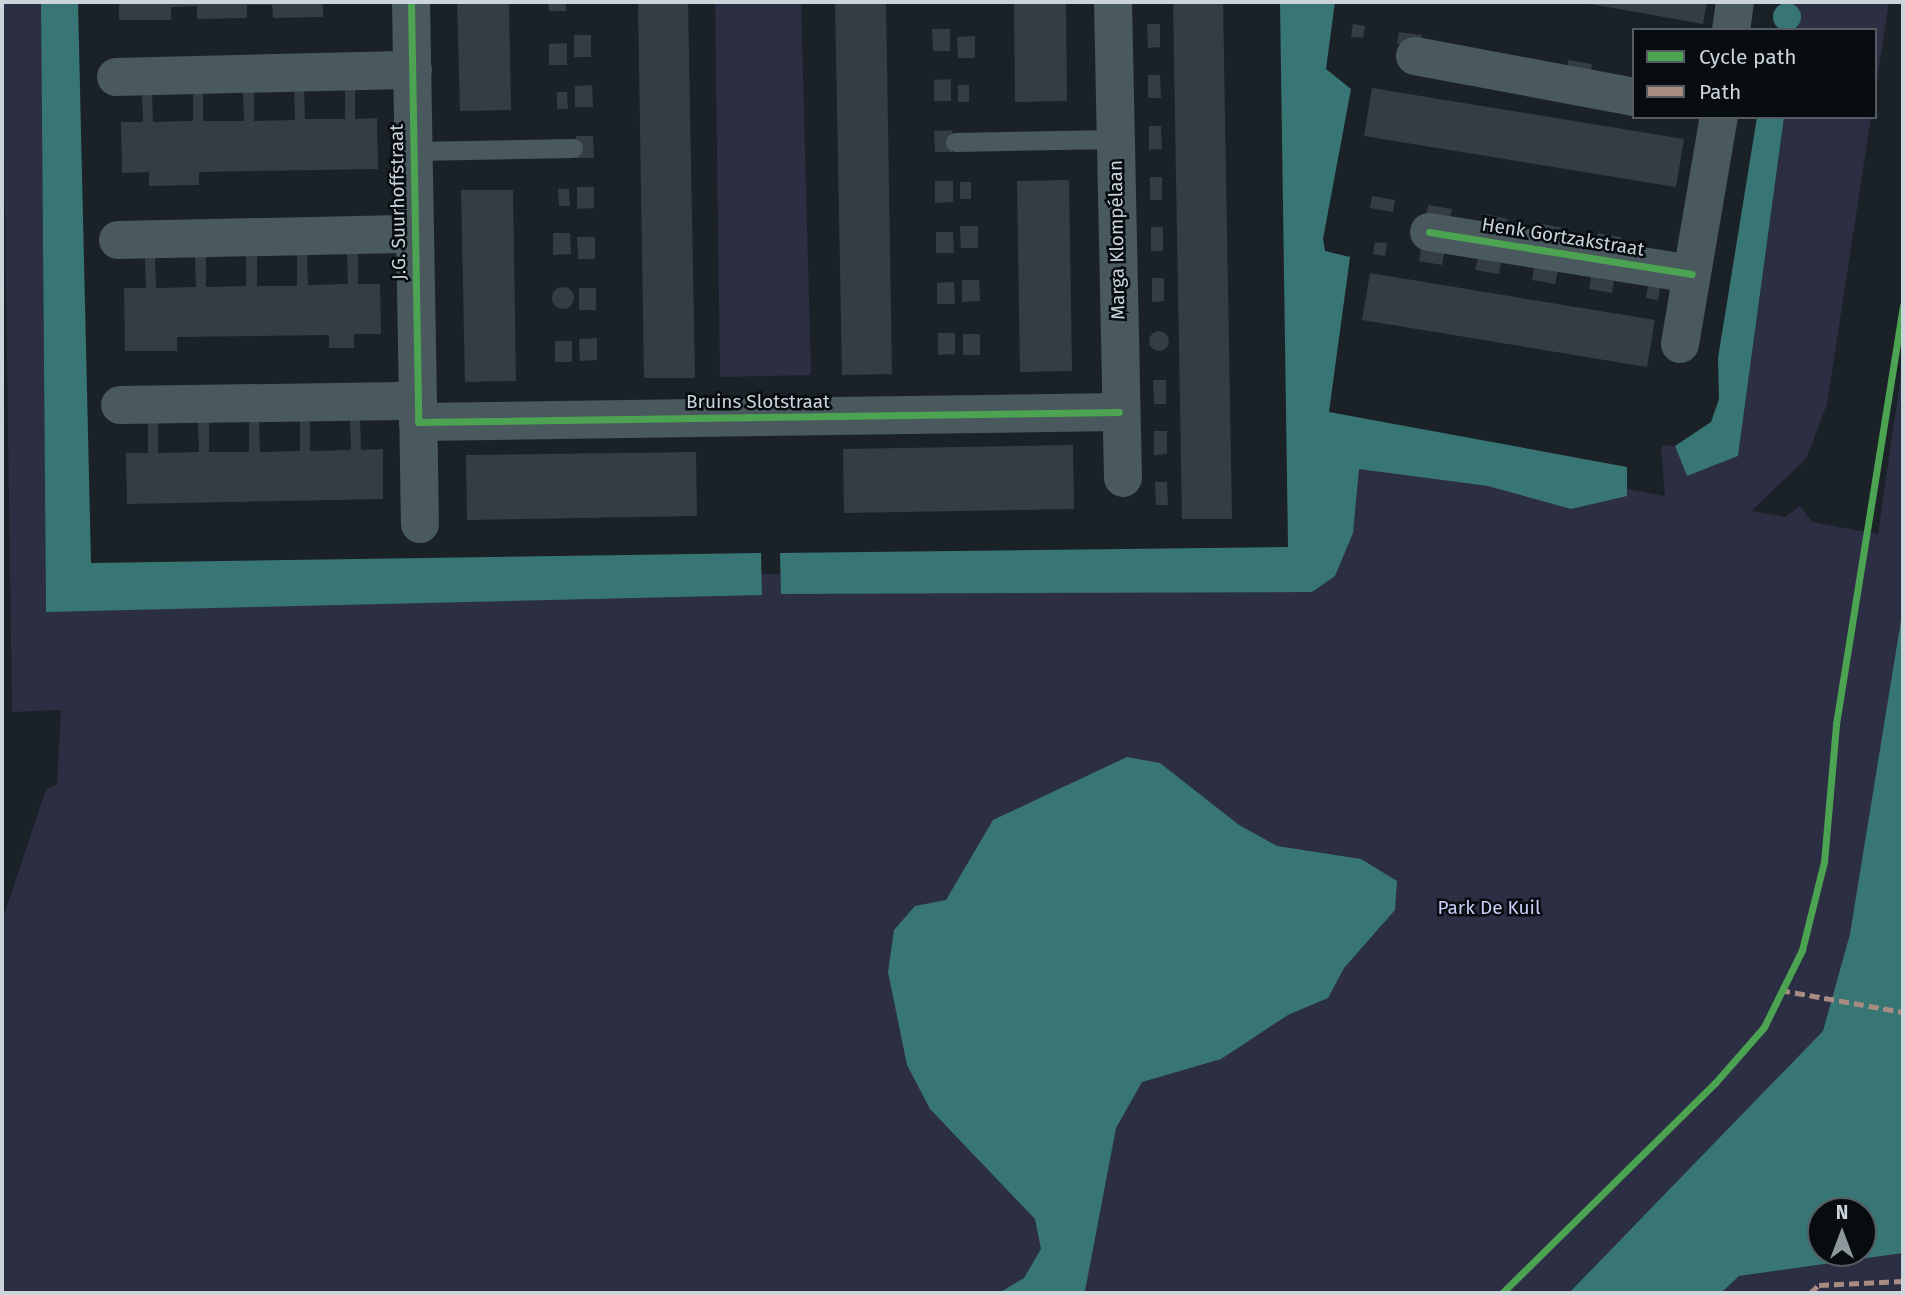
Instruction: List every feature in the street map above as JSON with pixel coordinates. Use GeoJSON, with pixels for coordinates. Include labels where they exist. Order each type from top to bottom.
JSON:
{"type":"FeatureCollection","features":[{"type":"Feature","properties":{"kind":"street","name":"J.G. Suurhoffstraat"},"geometry":{"type":"LineString","coordinates":[[411,2],[420,524]]}},
{"type":"Feature","properties":{"kind":"street","name":"Marga Klompélaan"},"geometry":{"type":"LineString","coordinates":[[1113,2],[1119,412],[1123,478]]}},
{"type":"Feature","properties":{"kind":"street"},"geometry":{"type":"LineString","coordinates":[[1731,28],[1735,2]]}},
{"type":"Feature","properties":{"kind":"street"},"geometry":{"type":"LineString","coordinates":[[1415,56],[1632,97]]}},
{"type":"Feature","properties":{"kind":"street"},"geometry":{"type":"LineString","coordinates":[[116,77],[412,70]]}},
{"type":"Feature","properties":{"kind":"street"},"geometry":{"type":"LineString","coordinates":[[1680,344],[1719,119]]}},
{"type":"Feature","properties":{"kind":"street","name":"Henk Gortzakstraat"},"geometry":{"type":"LineString","coordinates":[[1429,232],[1692,274]]}},
{"type":"Feature","properties":{"kind":"street","name":"J.G. Suurhoffstraat"},"geometry":{"type":"LineString","coordinates":[[117,240],[414,234]]}},
{"type":"Feature","properties":{"kind":"street"},"geometry":{"type":"LineString","coordinates":[[120,405],[418,401]]}},
{"type":"Feature","properties":{"kind":"street","name":"Bruins Slotstraat"},"geometry":{"type":"LineString","coordinates":[[418,401],[418,422],[1119,412]]}},
{"type":"Feature","properties":{"kind":"lane"},"geometry":{"type":"LineString","coordinates":[[956,142],[1116,139]]}},
{"type":"Feature","properties":{"kind":"lane"},"geometry":{"type":"LineString","coordinates":[[413,151],[573,148]]}},
{"type":"Feature","properties":{"kind":"green space","name":"Park De Kuil"},"geometry":{"type":"Polygon","coordinates":[[[2,2],[41,2],[46,612],[57,609],[68,583],[1309,567],[1340,436],[1665,496],[1661,445],[1675,446],[1687,476],[1738,456],[1784,119],[1871,119],[1827,404],[1806,459],[1751,511],[1785,517],[1800,506],[1812,522],[1878,534],[1903,361],[1903,869],[1830,1117],[1651,1293],[2,1293],[2,921],[46,789],[57,785],[61,710],[12,712],[2,2]]]}},
{"type":"Feature","properties":{"kind":"green space"},"geometry":{"type":"Polygon","coordinates":[[[715,2],[801,2],[811,375],[720,377],[715,2]]]}},
{"type":"Feature","properties":{"kind":"green space"},"geometry":{"type":"Polygon","coordinates":[[[1787,2],[1889,2],[1877,79],[1877,28],[1798,28],[1800,11],[1787,2]]]}},
{"type":"Feature","properties":{"kind":"green space"},"geometry":{"type":"Polygon","coordinates":[[[1903,1253],[1903,1293],[1721,1293],[1739,1276],[1807,1266],[1877,1267],[1877,1257],[1903,1253]]]}},
{"type":"Feature","properties":{"kind":"shaded area"},"geometry":{"type":"Polygon","coordinates":[[[41,2],[78,2],[91,563],[761,553],[762,595],[46,612],[41,2]]]}},
{"type":"Feature","properties":{"kind":"shaded area"},"geometry":{"type":"Polygon","coordinates":[[[1280,2],[1335,2],[1326,69],[1351,89],[1323,239],[1325,251],[1350,257],[1329,412],[1627,467],[1627,496],[1571,509],[1488,486],[1359,469],[1353,533],[1335,576],[1312,592],[781,594],[780,553],[1288,547],[1280,2]]]}},
{"type":"Feature","properties":{"kind":"shaded area"},"geometry":{"type":"Polygon","coordinates":[[[1782,4],[1792,4],[1800,12],[1800,22],[1795,28],[1779,28],[1774,22],[1774,12],[1782,4]]]}},
{"type":"Feature","properties":{"kind":"shaded area"},"geometry":{"type":"Polygon","coordinates":[[[1757,119],[1784,119],[1738,456],[1687,476],[1675,446],[1711,422],[1719,399],[1718,358],[1757,119]]]}},
{"type":"Feature","properties":{"kind":"shaded area"},"geometry":{"type":"Polygon","coordinates":[[[1903,608],[1903,1253],[1877,1257],[1877,1197],[1807,1197],[1807,1266],[1739,1276],[1721,1293],[1569,1293],[1823,1031],[1850,934],[1903,608]]]}},
{"type":"Feature","properties":{"kind":"shaded area"},"geometry":{"type":"Polygon","coordinates":[[[1127,757],[1160,763],[1239,825],[1277,846],[1361,859],[1397,881],[1395,910],[1344,968],[1328,998],[1288,1015],[1221,1059],[1142,1082],[1116,1128],[1085,1291],[999,1293],[1024,1278],[1041,1249],[1035,1219],[930,1109],[907,1065],[888,972],[894,930],[915,906],[946,900],[993,820],[1127,757]]]}},
{"type":"Feature","properties":{"kind":"building"},"geometry":{"type":"Polygon","coordinates":[[[119,2],[323,2],[323,17],[273,18],[272,5],[247,5],[247,18],[197,19],[197,6],[171,7],[171,20],[119,20],[119,2]]]}},
{"type":"Feature","properties":{"kind":"building"},"geometry":{"type":"Polygon","coordinates":[[[457,2],[509,2],[511,110],[460,111],[457,2]]]}},
{"type":"Feature","properties":{"kind":"building"},"geometry":{"type":"Polygon","coordinates":[[[548,2],[566,2],[566,11],[549,11],[548,2]]]}},
{"type":"Feature","properties":{"kind":"building"},"geometry":{"type":"Polygon","coordinates":[[[638,2],[688,2],[695,378],[644,378],[638,2]]]}},
{"type":"Feature","properties":{"kind":"building"},"geometry":{"type":"Polygon","coordinates":[[[835,2],[886,2],[892,374],[842,375],[835,2]]]}},
{"type":"Feature","properties":{"kind":"building"},"geometry":{"type":"Polygon","coordinates":[[[1014,2],[1066,2],[1067,101],[1015,102],[1014,2]]]}},
{"type":"Feature","properties":{"kind":"building"},"geometry":{"type":"Polygon","coordinates":[[[1173,2],[1223,2],[1232,519],[1182,519],[1173,2]]]}},
{"type":"Feature","properties":{"kind":"building"},"geometry":{"type":"Polygon","coordinates":[[[1579,2],[1707,2],[1703,24],[1579,2]]]}},
{"type":"Feature","properties":{"kind":"building"},"geometry":{"type":"Polygon","coordinates":[[[1147,24],[1160,24],[1160,47],[1148,48],[1147,24]]]}},
{"type":"Feature","properties":{"kind":"building"},"geometry":{"type":"Polygon","coordinates":[[[1353,24],[1365,26],[1363,38],[1351,37],[1353,24]]]}},
{"type":"Feature","properties":{"kind":"building"},"geometry":{"type":"Polygon","coordinates":[[[932,29],[950,29],[950,51],[933,51],[932,29]]]}},
{"type":"Feature","properties":{"kind":"building"},"geometry":{"type":"Polygon","coordinates":[[[1399,32],[1422,35],[1420,48],[1397,44],[1399,32]]]}},
{"type":"Feature","properties":{"kind":"building"},"geometry":{"type":"Polygon","coordinates":[[[574,35],[591,35],[591,57],[574,57],[574,35]]]}},
{"type":"Feature","properties":{"kind":"building"},"geometry":{"type":"Polygon","coordinates":[[[975,36],[975,58],[958,58],[957,37],[975,36]]]}},
{"type":"Feature","properties":{"kind":"building"},"geometry":{"type":"Polygon","coordinates":[[[567,43],[567,65],[549,65],[549,44],[567,43]]]}},
{"type":"Feature","properties":{"kind":"building"},"geometry":{"type":"Polygon","coordinates":[[[1568,60],[1592,64],[1590,76],[1567,72],[1568,60]]]}},
{"type":"Feature","properties":{"kind":"building"},"geometry":{"type":"Polygon","coordinates":[[[1148,75],[1160,75],[1161,98],[1148,98],[1148,75]]]}},
{"type":"Feature","properties":{"kind":"building"},"geometry":{"type":"Polygon","coordinates":[[[951,79],[951,101],[934,101],[934,80],[951,79]]]}},
{"type":"Feature","properties":{"kind":"building"},"geometry":{"type":"Polygon","coordinates":[[[592,85],[593,107],[575,107],[575,86],[592,85]]]}},
{"type":"Feature","properties":{"kind":"building"},"geometry":{"type":"Polygon","coordinates":[[[958,85],[969,85],[969,102],[958,102],[958,85]]]}},
{"type":"Feature","properties":{"kind":"building"},"geometry":{"type":"Polygon","coordinates":[[[345,87],[355,87],[355,119],[377,118],[378,169],[199,172],[199,185],[149,186],[149,172],[122,173],[121,122],[143,122],[142,91],[152,91],[153,122],[193,121],[193,89],[203,89],[203,121],[244,121],[243,89],[254,89],[254,121],[295,120],[294,88],[304,88],[305,119],[345,119],[345,87]]]}},
{"type":"Feature","properties":{"kind":"building"},"geometry":{"type":"Polygon","coordinates":[[[1372,88],[1684,139],[1676,187],[1364,136],[1372,88]]]}},
{"type":"Feature","properties":{"kind":"building"},"geometry":{"type":"Polygon","coordinates":[[[557,92],[567,92],[568,109],[557,109],[557,92]]]}},
{"type":"Feature","properties":{"kind":"building"},"geometry":{"type":"Polygon","coordinates":[[[1149,126],[1161,126],[1162,149],[1149,150],[1149,126]]]}},
{"type":"Feature","properties":{"kind":"building"},"geometry":{"type":"Polygon","coordinates":[[[952,130],[952,152],[935,152],[934,131],[952,130]]]}},
{"type":"Feature","properties":{"kind":"building"},"geometry":{"type":"Polygon","coordinates":[[[576,136],[593,136],[594,158],[576,158],[576,136]]]}},
{"type":"Feature","properties":{"kind":"building"},"geometry":{"type":"Polygon","coordinates":[[[1150,177],[1162,177],[1162,200],[1150,200],[1150,177]]]}},
{"type":"Feature","properties":{"kind":"building"},"geometry":{"type":"Polygon","coordinates":[[[1069,180],[1072,371],[1020,372],[1017,181],[1069,180]]]}},
{"type":"Feature","properties":{"kind":"building"},"geometry":{"type":"Polygon","coordinates":[[[935,181],[953,181],[953,202],[935,203],[935,181]]]}},
{"type":"Feature","properties":{"kind":"building"},"geometry":{"type":"Polygon","coordinates":[[[960,182],[971,182],[971,199],[960,199],[960,182]]]}},
{"type":"Feature","properties":{"kind":"building"},"geometry":{"type":"Polygon","coordinates":[[[577,187],[594,187],[594,208],[577,209],[577,187]]]}},
{"type":"Feature","properties":{"kind":"building"},"geometry":{"type":"Polygon","coordinates":[[[558,189],[569,189],[570,206],[559,206],[558,189]]]}},
{"type":"Feature","properties":{"kind":"building"},"geometry":{"type":"Polygon","coordinates":[[[461,190],[513,190],[516,381],[465,382],[461,190]]]}},
{"type":"Feature","properties":{"kind":"building"},"geometry":{"type":"Polygon","coordinates":[[[1372,196],[1395,200],[1393,212],[1370,208],[1372,196]]]}},
{"type":"Feature","properties":{"kind":"building"},"geometry":{"type":"Polygon","coordinates":[[[1428,205],[1452,209],[1449,222],[1426,217],[1428,205]]]}},
{"type":"Feature","properties":{"kind":"building"},"geometry":{"type":"Polygon","coordinates":[[[1485,214],[1508,219],[1506,230],[1483,227],[1485,214]]]}},
{"type":"Feature","properties":{"kind":"building"},"geometry":{"type":"Polygon","coordinates":[[[1542,224],[1565,228],[1563,240],[1540,236],[1542,224]]]}},
{"type":"Feature","properties":{"kind":"building"},"geometry":{"type":"Polygon","coordinates":[[[960,226],[978,226],[978,248],[961,248],[960,226]]]}},
{"type":"Feature","properties":{"kind":"building"},"geometry":{"type":"Polygon","coordinates":[[[1151,227],[1163,227],[1163,251],[1151,251],[1151,227]]]}},
{"type":"Feature","properties":{"kind":"building"},"geometry":{"type":"Polygon","coordinates":[[[936,232],[953,232],[954,253],[936,253],[936,232]]]}},
{"type":"Feature","properties":{"kind":"building"},"geometry":{"type":"Polygon","coordinates":[[[553,233],[570,233],[571,254],[553,255],[553,233]]]}},
{"type":"Feature","properties":{"kind":"building"},"geometry":{"type":"Polygon","coordinates":[[[1598,233],[1621,237],[1619,249],[1596,246],[1598,233]]]}},
{"type":"Feature","properties":{"kind":"building"},"geometry":{"type":"Polygon","coordinates":[[[577,237],[595,237],[595,259],[578,259],[577,237]]]}},
{"type":"Feature","properties":{"kind":"building"},"geometry":{"type":"Polygon","coordinates":[[[1375,242],[1387,243],[1385,256],[1373,254],[1375,242]]]}},
{"type":"Feature","properties":{"kind":"building"},"geometry":{"type":"Polygon","coordinates":[[[1421,249],[1444,253],[1442,265],[1419,261],[1421,249]]]}},
{"type":"Feature","properties":{"kind":"building"},"geometry":{"type":"Polygon","coordinates":[[[307,253],[308,285],[348,284],[347,253],[358,253],[358,284],[380,284],[381,334],[354,334],[354,348],[329,348],[329,335],[177,337],[177,351],[125,351],[124,288],[146,288],[145,256],[155,256],[156,288],[196,287],[195,255],[206,255],[206,287],[246,286],[246,254],[257,254],[257,286],[297,286],[297,254],[307,253]]]}},
{"type":"Feature","properties":{"kind":"building"},"geometry":{"type":"Polygon","coordinates":[[[1478,258],[1501,262],[1499,274],[1475,270],[1478,258]]]}},
{"type":"Feature","properties":{"kind":"building"},"geometry":{"type":"Polygon","coordinates":[[[1534,267],[1558,271],[1555,284],[1532,280],[1534,267]]]}},
{"type":"Feature","properties":{"kind":"building"},"geometry":{"type":"Polygon","coordinates":[[[1370,273],[1655,320],[1647,367],[1362,320],[1370,273]]]}},
{"type":"Feature","properties":{"kind":"building"},"geometry":{"type":"Polygon","coordinates":[[[1591,277],[1614,281],[1612,293],[1589,289],[1591,277]]]}},
{"type":"Feature","properties":{"kind":"building"},"geometry":{"type":"Polygon","coordinates":[[[1152,278],[1164,278],[1164,301],[1152,302],[1152,278]]]}},
{"type":"Feature","properties":{"kind":"building"},"geometry":{"type":"Polygon","coordinates":[[[962,280],[979,280],[980,301],[962,302],[962,280]]]}},
{"type":"Feature","properties":{"kind":"building"},"geometry":{"type":"Polygon","coordinates":[[[954,282],[955,304],[937,304],[937,283],[954,282]]]}},
{"type":"Feature","properties":{"kind":"building"},"geometry":{"type":"Polygon","coordinates":[[[1648,286],[1660,288],[1658,300],[1646,298],[1648,286]]]}},
{"type":"Feature","properties":{"kind":"building"},"geometry":{"type":"Polygon","coordinates":[[[563,287],[571,290],[574,298],[571,306],[563,309],[555,306],[552,298],[555,290],[563,287]]]}},
{"type":"Feature","properties":{"kind":"building"},"geometry":{"type":"Polygon","coordinates":[[[579,288],[596,288],[596,310],[579,310],[579,288]]]}},
{"type":"Feature","properties":{"kind":"building"},"geometry":{"type":"Polygon","coordinates":[[[1159,331],[1166,334],[1169,341],[1166,348],[1159,351],[1152,348],[1149,341],[1152,334],[1159,331]]]}},
{"type":"Feature","properties":{"kind":"building"},"geometry":{"type":"Polygon","coordinates":[[[938,333],[955,333],[955,354],[938,355],[938,333]]]}},
{"type":"Feature","properties":{"kind":"building"},"geometry":{"type":"Polygon","coordinates":[[[963,334],[980,334],[980,355],[963,355],[963,334]]]}},
{"type":"Feature","properties":{"kind":"building"},"geometry":{"type":"Polygon","coordinates":[[[597,338],[597,360],[580,361],[579,339],[597,338]]]}},
{"type":"Feature","properties":{"kind":"building"},"geometry":{"type":"Polygon","coordinates":[[[555,341],[572,341],[572,362],[555,362],[555,341]]]}},
{"type":"Feature","properties":{"kind":"building"},"geometry":{"type":"Polygon","coordinates":[[[1153,380],[1166,380],[1166,404],[1154,404],[1153,380]]]}},
{"type":"Feature","properties":{"kind":"building"},"geometry":{"type":"Polygon","coordinates":[[[350,418],[360,418],[361,450],[383,449],[383,499],[127,504],[126,453],[148,453],[148,422],[158,422],[158,453],[199,452],[198,421],[209,421],[209,452],[249,452],[249,420],[259,420],[260,452],[300,451],[300,419],[310,419],[310,451],[351,450],[350,418]]]}},
{"type":"Feature","properties":{"kind":"building"},"geometry":{"type":"Polygon","coordinates":[[[1154,431],[1167,431],[1167,454],[1154,455],[1154,431]]]}},
{"type":"Feature","properties":{"kind":"building"},"geometry":{"type":"Polygon","coordinates":[[[1073,445],[1074,509],[844,513],[843,449],[1073,445]]]}},
{"type":"Feature","properties":{"kind":"building"},"geometry":{"type":"Polygon","coordinates":[[[696,452],[697,516],[467,520],[466,455],[696,452]]]}},
{"type":"Feature","properties":{"kind":"building"},"geometry":{"type":"Polygon","coordinates":[[[1155,482],[1167,482],[1168,505],[1156,505],[1155,482]]]}},
{"type":"Feature","properties":{"kind":"marked path"},"geometry":{"type":"LineString","coordinates":[[1780,990],[1903,1012]]}},
{"type":"Feature","properties":{"kind":"marked path"},"geometry":{"type":"LineString","coordinates":[[1810,1293],[1819,1285],[1903,1281]]}},
{"type":"Feature","properties":{"kind":"cycle path"},"geometry":{"type":"LineString","coordinates":[[411,2],[418,422],[1119,412]]}},
{"type":"Feature","properties":{"kind":"cycle path"},"geometry":{"type":"LineString","coordinates":[[1429,232],[1692,274]]}},
{"type":"Feature","properties":{"kind":"cycle path"},"geometry":{"type":"LineString","coordinates":[[1502,1293],[1715,1083],[1764,1027],[1802,950],[1824,862],[1836,724],[1903,305]]}}]}
